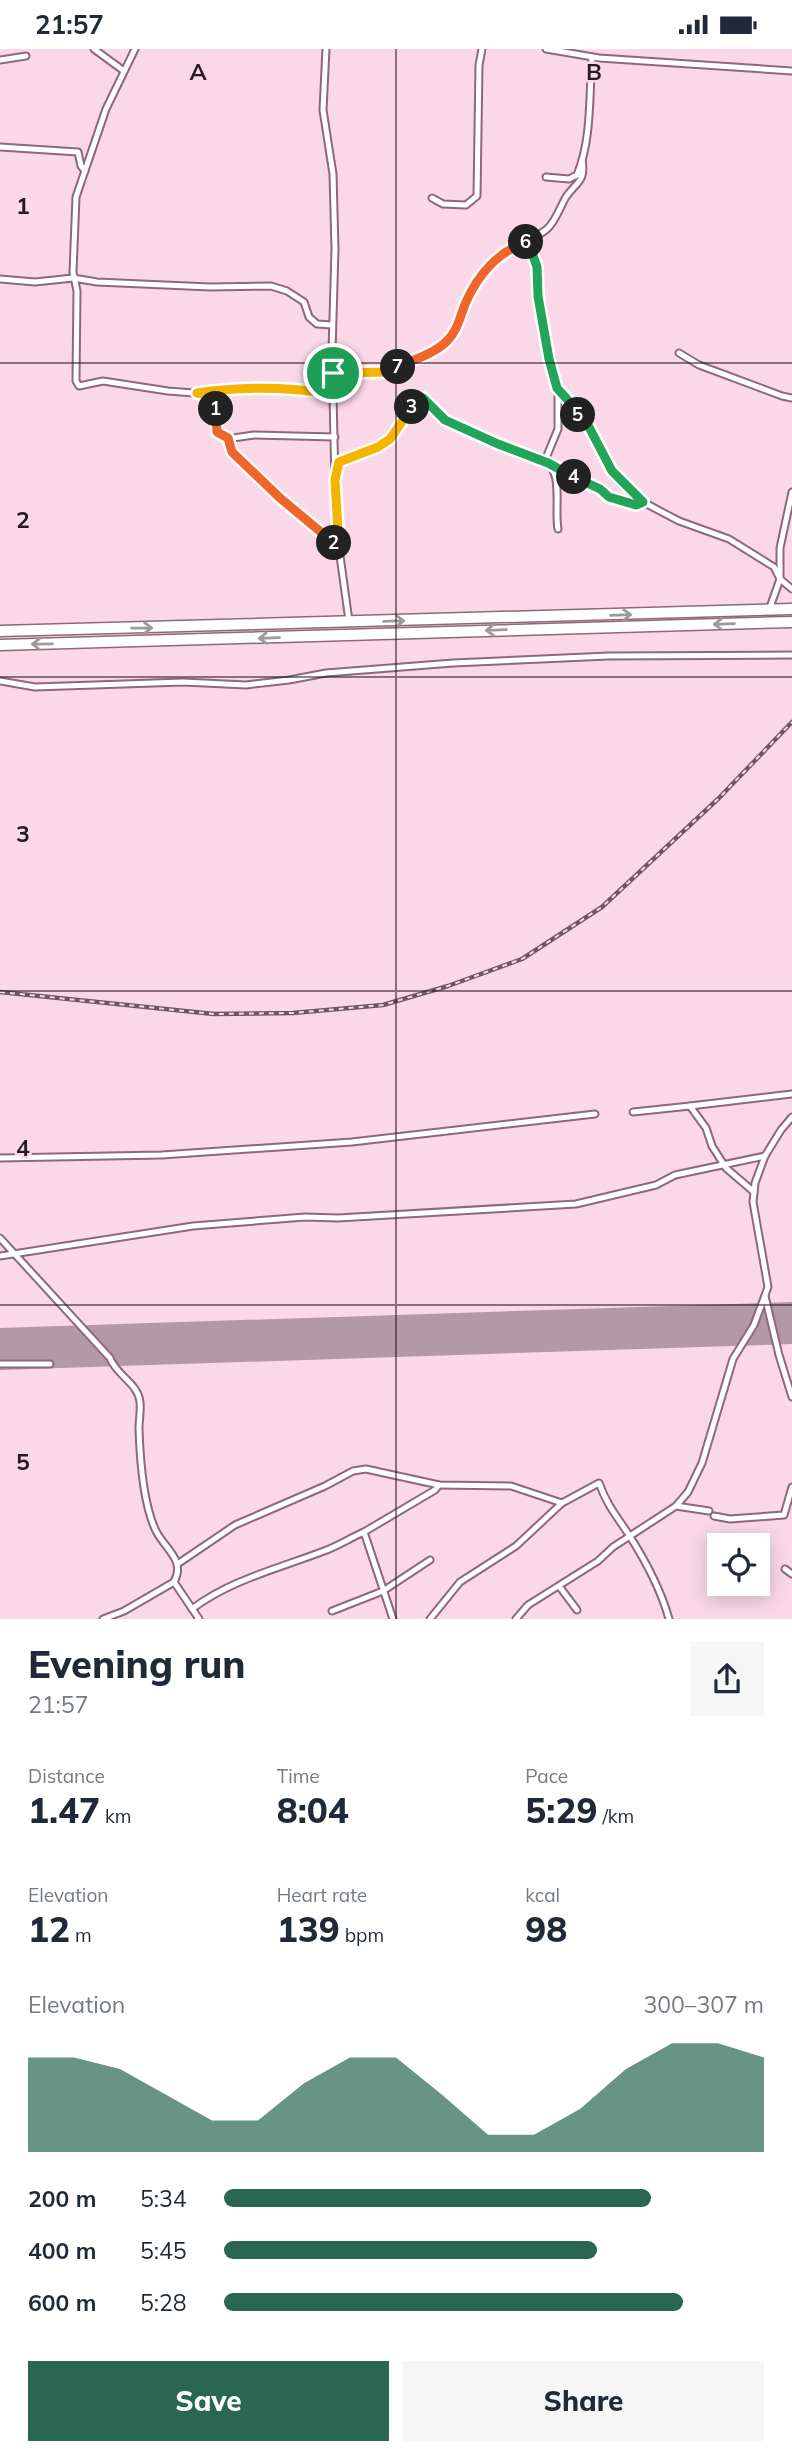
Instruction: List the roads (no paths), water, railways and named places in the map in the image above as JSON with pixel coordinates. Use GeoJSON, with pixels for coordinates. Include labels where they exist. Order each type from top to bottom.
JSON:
{"type":"FeatureCollection","features":[{"type":"Feature","properties":{"kind":"highway"},"geometry":{"type":"LineString","coordinates":[[0,631],[792,609]]}},
{"type":"Feature","properties":{"kind":"highway"},"geometry":{"type":"LineString","coordinates":[[0,645],[792,622]]}},
{"type":"Feature","properties":{"kind":"street"},"geometry":{"type":"LineString","coordinates":[[94,49],[124,71]]}},
{"type":"Feature","properties":{"kind":"street"},"geometry":{"type":"LineString","coordinates":[[135,49],[102,119],[76,198],[74,370],[79,386],[103,381],[207,394],[214,399],[217,432],[228,438],[254,435],[335,437]]}},
{"type":"Feature","properties":{"kind":"street"},"geometry":{"type":"LineString","coordinates":[[326,49],[323,110],[333,174],[335,249],[332,325],[335,480],[339,547],[349,622]]}},
{"type":"Feature","properties":{"kind":"street"},"geometry":{"type":"LineString","coordinates":[[432,198],[443,204],[466,205],[477,196],[479,65],[482,49]]}},
{"type":"Feature","properties":{"kind":"street"},"geometry":{"type":"LineString","coordinates":[[545,49],[592,57],[792,71]]}},
{"type":"Feature","properties":{"kind":"street"},"geometry":{"type":"LineString","coordinates":[[631,49],[632,59]]}},
{"type":"Feature","properties":{"kind":"street"},"geometry":{"type":"LineString","coordinates":[[0,60],[26,56]]}},
{"type":"Feature","properties":{"kind":"street"},"geometry":{"type":"LineString","coordinates":[[546,177],[569,179],[577,175],[588,121],[592,57]]}},
{"type":"Feature","properties":{"kind":"street"},"geometry":{"type":"LineString","coordinates":[[0,147],[78,152],[85,171]]}},
{"type":"Feature","properties":{"kind":"street"},"geometry":{"type":"LineString","coordinates":[[333,373],[388,372],[433,352],[447,341],[461,321],[465,304],[479,279],[498,257],[511,247],[528,241],[550,227],[568,195],[577,186],[583,169],[582,160]]}},
{"type":"Feature","properties":{"kind":"street"},"geometry":{"type":"LineString","coordinates":[[528,241],[537,267],[538,296],[557,388],[558,429],[545,458],[556,474],[558,501],[555,518],[558,529]]}},
{"type":"Feature","properties":{"kind":"street"},"geometry":{"type":"LineString","coordinates":[[0,279],[35,282],[74,278],[97,282],[209,287],[271,286],[300,299],[306,304],[309,317],[317,324],[332,325]]}},
{"type":"Feature","properties":{"kind":"street"},"geometry":{"type":"LineString","coordinates":[[679,353],[699,365],[792,398]]}},
{"type":"Feature","properties":{"kind":"street"},"geometry":{"type":"LineString","coordinates":[[197,393],[229,388],[291,389],[334,394]]}},
{"type":"Feature","properties":{"kind":"street"},"geometry":{"type":"LineString","coordinates":[[557,388],[589,427],[612,471],[643,502],[679,521],[729,539],[774,567],[780,579],[792,589]]}},
{"type":"Feature","properties":{"kind":"street"},"geometry":{"type":"LineString","coordinates":[[335,480],[339,462],[378,447],[390,439],[411,408],[423,398],[445,420],[548,463],[600,489],[609,497],[636,505],[643,502]]}},
{"type":"Feature","properties":{"kind":"street"},"geometry":{"type":"LineString","coordinates":[[228,438],[232,452],[280,498],[339,547]]}},
{"type":"Feature","properties":{"kind":"street"},"geometry":{"type":"LineString","coordinates":[[769,610],[780,579],[780,548],[792,492]]}},
{"type":"Feature","properties":{"kind":"street"},"geometry":{"type":"LineString","coordinates":[[0,681],[34,687],[183,682],[246,685],[326,673],[453,663],[608,656],[792,655]]}},
{"type":"Feature","properties":{"kind":"street"},"geometry":{"type":"LineString","coordinates":[[633,1112],[792,1094]]}},
{"type":"Feature","properties":{"kind":"street"},"geometry":{"type":"LineString","coordinates":[[690,1106],[706,1128],[712,1146],[724,1165],[754,1192]]}},
{"type":"Feature","properties":{"kind":"street"},"geometry":{"type":"LineString","coordinates":[[0,1159],[162,1156],[352,1142],[595,1114]]}},
{"type":"Feature","properties":{"kind":"street"},"geometry":{"type":"LineString","coordinates":[[516,1619],[528,1605],[598,1561],[629,1535],[676,1506],[688,1492],[698,1473],[733,1359],[754,1325],[768,1287],[753,1202],[755,1183],[765,1156],[780,1130],[792,1117]]}},
{"type":"Feature","properties":{"kind":"street"},"geometry":{"type":"LineString","coordinates":[[0,1257],[193,1226],[305,1217],[338,1218],[576,1204],[656,1185],[676,1175],[765,1156]]}},
{"type":"Feature","properties":{"kind":"street"},"geometry":{"type":"LineString","coordinates":[[0,1238],[138,1392],[143,1483],[156,1530],[179,1563],[178,1574],[174,1582],[124,1611],[103,1619]]}},
{"type":"Feature","properties":{"kind":"street"},"geometry":{"type":"LineString","coordinates":[[765,1296],[792,1397]]}},
{"type":"Feature","properties":{"kind":"street"},"geometry":{"type":"LineString","coordinates":[[0,1364],[50,1364]]}},
{"type":"Feature","properties":{"kind":"street"},"geometry":{"type":"LineString","coordinates":[[179,1563],[235,1525],[353,1471],[366,1469],[439,1485],[511,1486],[562,1503]]}},
{"type":"Feature","properties":{"kind":"street"},"geometry":{"type":"LineString","coordinates":[[430,1619],[460,1582],[516,1546],[562,1503],[599,1483],[607,1504],[629,1535],[664,1601],[669,1619]]}},
{"type":"Feature","properties":{"kind":"street"},"geometry":{"type":"LineString","coordinates":[[192,1609],[211,1596],[257,1575],[327,1550],[364,1532],[435,1490],[439,1485]]}},
{"type":"Feature","properties":{"kind":"street"},"geometry":{"type":"LineString","coordinates":[[784,1515],[792,1487]]}},
{"type":"Feature","properties":{"kind":"street"},"geometry":{"type":"LineString","coordinates":[[676,1506],[709,1511]]}},
{"type":"Feature","properties":{"kind":"street"},"geometry":{"type":"LineString","coordinates":[[714,1516],[730,1519],[792,1516]]}},
{"type":"Feature","properties":{"kind":"street"},"geometry":{"type":"LineString","coordinates":[[364,1532],[393,1619]]}},
{"type":"Feature","properties":{"kind":"street"},"geometry":{"type":"LineString","coordinates":[[332,1611],[383,1591],[430,1560]]}},
{"type":"Feature","properties":{"kind":"street"},"geometry":{"type":"LineString","coordinates":[[785,1569],[792,1574]]}},
{"type":"Feature","properties":{"kind":"street"},"geometry":{"type":"LineString","coordinates":[[174,1582],[199,1619]]}},
{"type":"Feature","properties":{"kind":"street"},"geometry":{"type":"LineString","coordinates":[[559,1586],[577,1610]]}},
{"type":"Feature","properties":{"kind":"railway"},"geometry":{"type":"LineString","coordinates":[[0,992],[214,1014],[293,1013],[383,1005],[448,986],[522,959],[602,907],[719,798],[792,722]]}}]}
